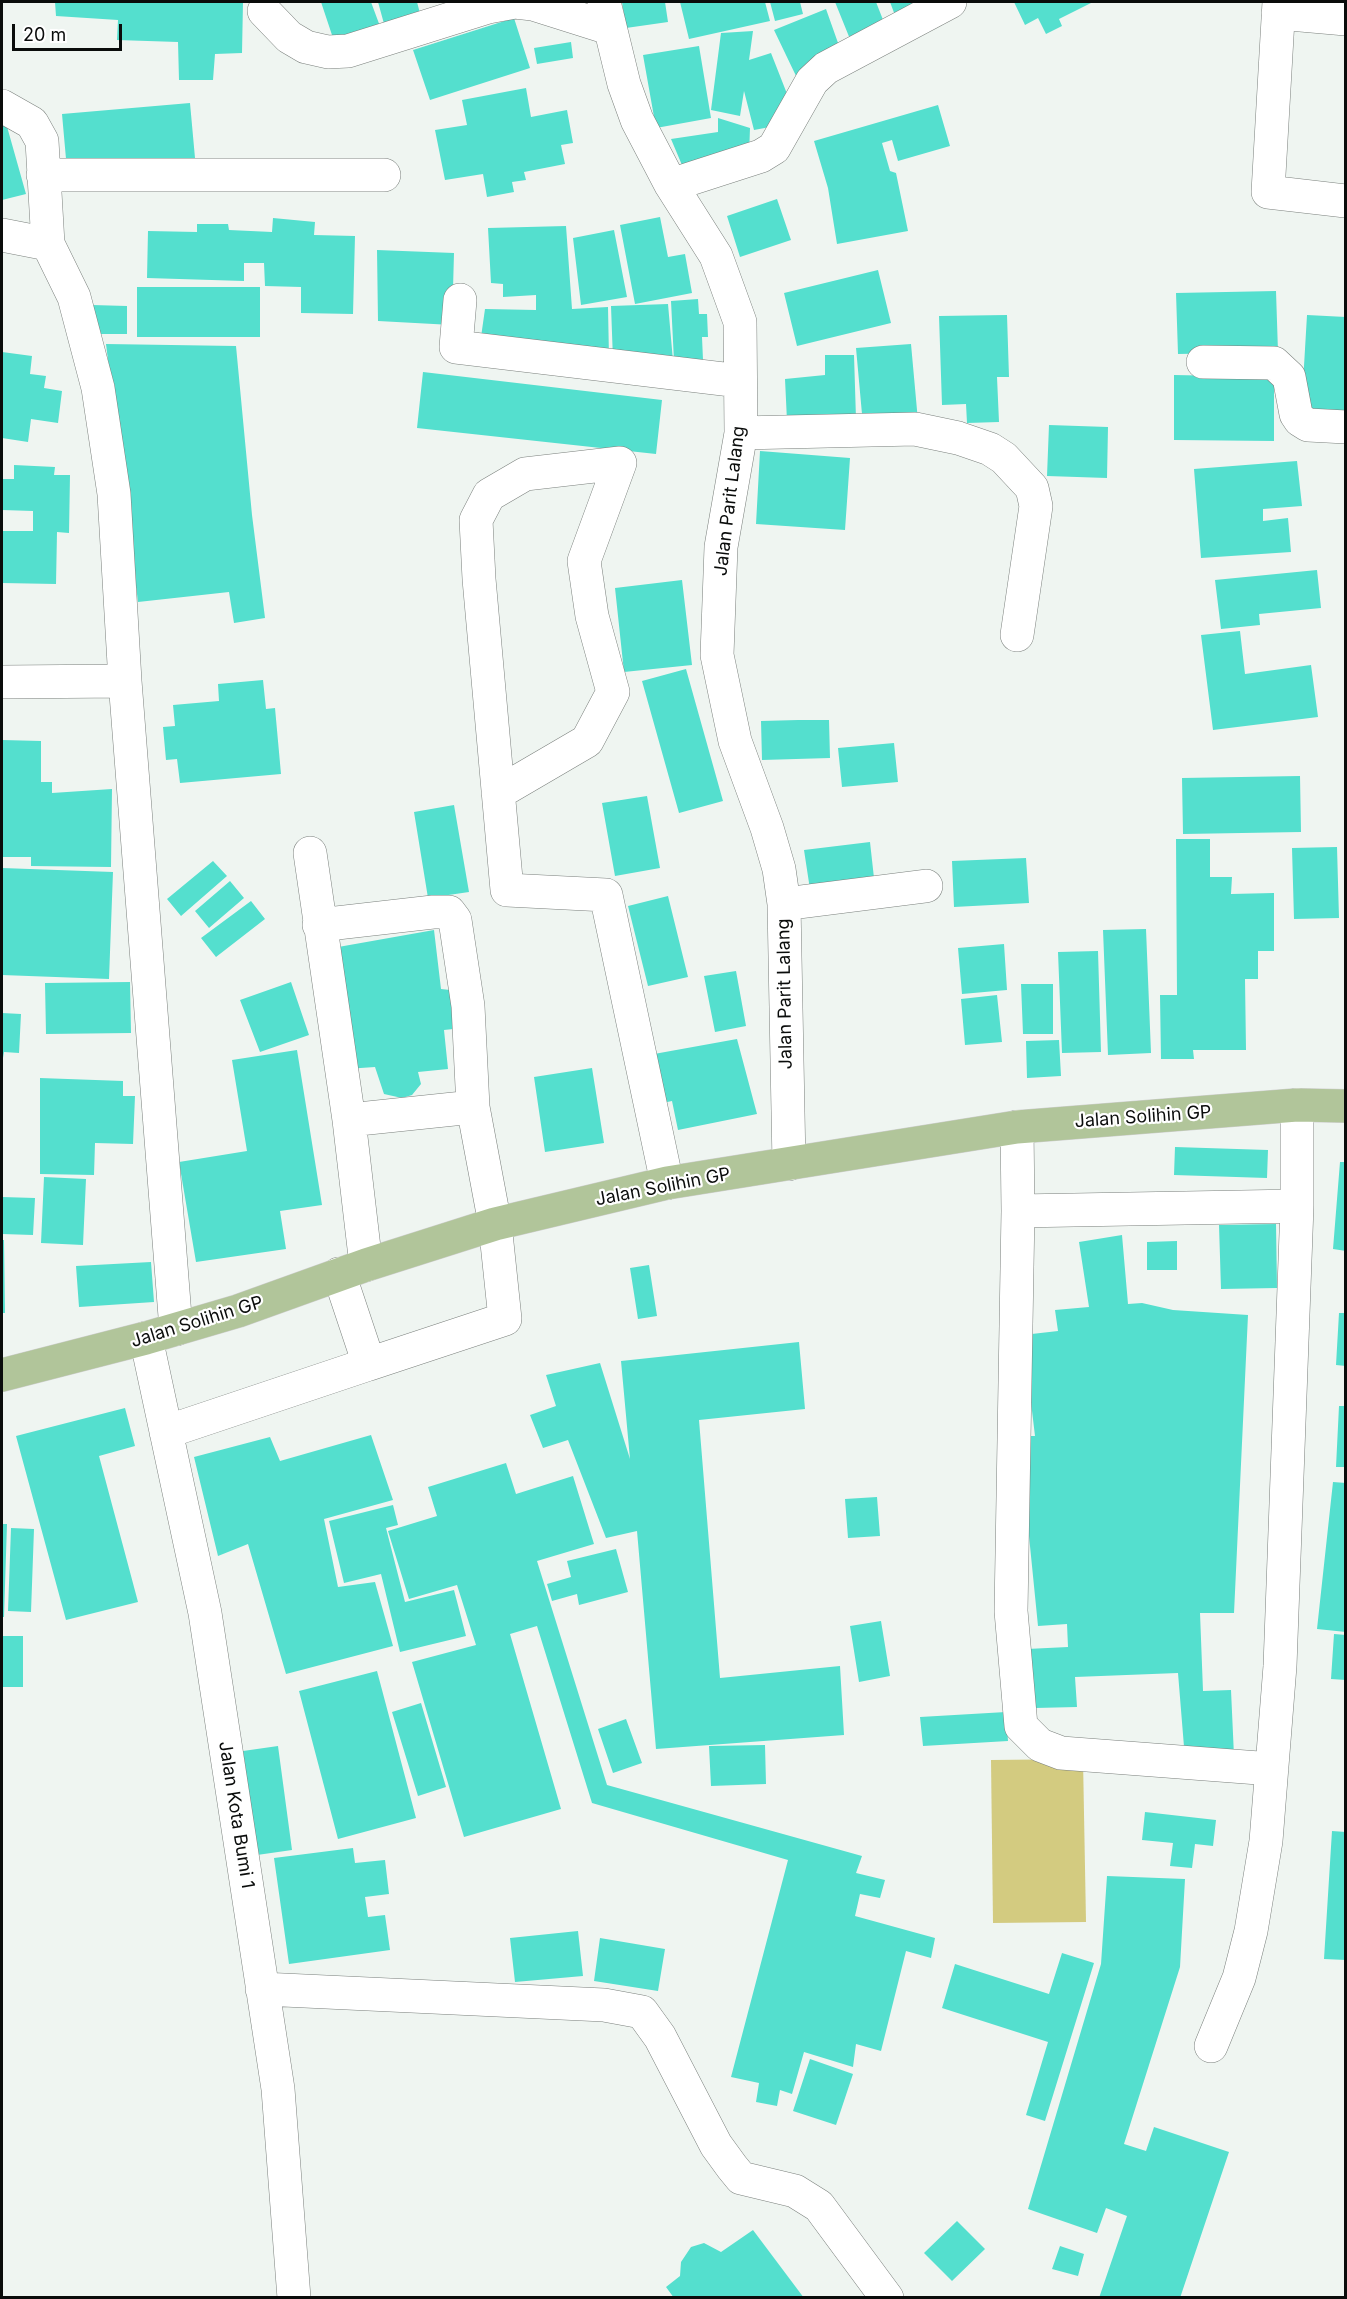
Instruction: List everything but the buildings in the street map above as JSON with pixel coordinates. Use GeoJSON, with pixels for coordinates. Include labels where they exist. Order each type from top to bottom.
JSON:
{"type":"FeatureCollection","features":[{"type":"Feature","properties":{"kind":"main road","name":"Jalan Solihin GP"},"geometry":{"type":"LineString","coordinates":[[2,1375],[146,1338],[238,1311],[353,1269],[495,1224],[667,1183],[1017,1127],[1298,1106],[1346,1106]]}},
{"type":"Feature","properties":{"kind":"street"},"geometry":{"type":"LineString","coordinates":[[264,11],[290,37],[306,47],[328,52],[348,51],[488,7],[515,2],[607,15]]}},
{"type":"Feature","properties":{"kind":"street"},"geometry":{"type":"LineString","coordinates":[[670,185],[761,156],[774,148],[812,81],[826,68],[950,2]]}},
{"type":"Feature","properties":{"kind":"street"},"geometry":{"type":"LineString","coordinates":[[1346,19],[1278,7],[1268,192],[1346,201]]}},
{"type":"Feature","properties":{"kind":"street","name":"Jalan Parit Lalang"},"geometry":{"type":"LineString","coordinates":[[607,15],[624,84],[637,120],[670,185],[716,256],[740,322],[741,434],[721,547],[717,655],[735,741],[767,828],[779,869],[784,904],[789,1164]]}},
{"type":"Feature","properties":{"kind":"street"},"geometry":{"type":"LineString","coordinates":[[2,106],[32,123],[42,141],[48,244],[74,297],[98,388],[114,494],[125,681],[176,1329]]}},
{"type":"Feature","properties":{"kind":"street"},"geometry":{"type":"LineString","coordinates":[[43,175],[384,175]]}},
{"type":"Feature","properties":{"kind":"street"},"geometry":{"type":"LineString","coordinates":[[2,235],[48,244]]}},
{"type":"Feature","properties":{"kind":"street"},"geometry":{"type":"LineString","coordinates":[[460,300],[456,347],[740,381]]}},
{"type":"Feature","properties":{"kind":"street"},"geometry":{"type":"LineString","coordinates":[[1203,362],[1274,363],[1289,377],[1296,414],[1300,420],[1308,425],[1346,428]]}},
{"type":"Feature","properties":{"kind":"street"},"geometry":{"type":"LineString","coordinates":[[741,434],[915,429],[980,445],[1004,458],[1032,488],[1036,506],[1017,634]]}},
{"type":"Feature","properties":{"kind":"street"},"geometry":{"type":"LineString","coordinates":[[498,793],[587,741],[613,692],[592,616],[584,561],[620,463],[525,474],[498,487],[481,505],[476,520],[479,579],[498,793],[507,890],[606,895],[667,1183]]}},
{"type":"Feature","properties":{"kind":"street"},"geometry":{"type":"LineString","coordinates":[[2,682],[125,681]]}},
{"type":"Feature","properties":{"kind":"street"},"geometry":{"type":"LineString","coordinates":[[310,853],[349,1120],[353,1269],[369,1364]]}},
{"type":"Feature","properties":{"kind":"street"},"geometry":{"type":"LineString","coordinates":[[784,904],[926,886]]}},
{"type":"Feature","properties":{"kind":"street"},"geometry":{"type":"LineString","coordinates":[[166,1432],[505,1319],[495,1224],[473,1107],[468,1006],[455,920],[449,912],[319,924]]}},
{"type":"Feature","properties":{"kind":"street"},"geometry":{"type":"LineString","coordinates":[[1211,2046],[1239,1978],[1251,1931],[1266,1841],[1280,1666],[1297,1206],[1298,1106]]}},
{"type":"Feature","properties":{"kind":"street"},"geometry":{"type":"LineString","coordinates":[[349,1120],[473,1107]]}},
{"type":"Feature","properties":{"kind":"street"},"geometry":{"type":"LineString","coordinates":[[1017,1127],[1018,1210],[1011,1611],[1021,1726],[1040,1745],[1061,1753],[1272,1769]]}},
{"type":"Feature","properties":{"kind":"street"},"geometry":{"type":"LineString","coordinates":[[1018,1210],[1297,1206]]}},
{"type":"Feature","properties":{"kind":"street","name":"Jalan Kota Bumi 1"},"geometry":{"type":"LineString","coordinates":[[146,1338],[205,1613],[278,2089],[294,2298]]}},
{"type":"Feature","properties":{"kind":"street"},"geometry":{"type":"LineString","coordinates":[[262,1989],[604,2006],[642,2012],[660,2037],[716,2145],[732,2168],[741,2178],[795,2191],[819,2206],[887,2298]]}},
{"type":"Feature","properties":{"kind":"shaded area"},"geometry":{"type":"Polygon","coordinates":[[[1083,1759],[1086,1922],[993,1923],[991,1760],[1083,1759]]]}}]}
